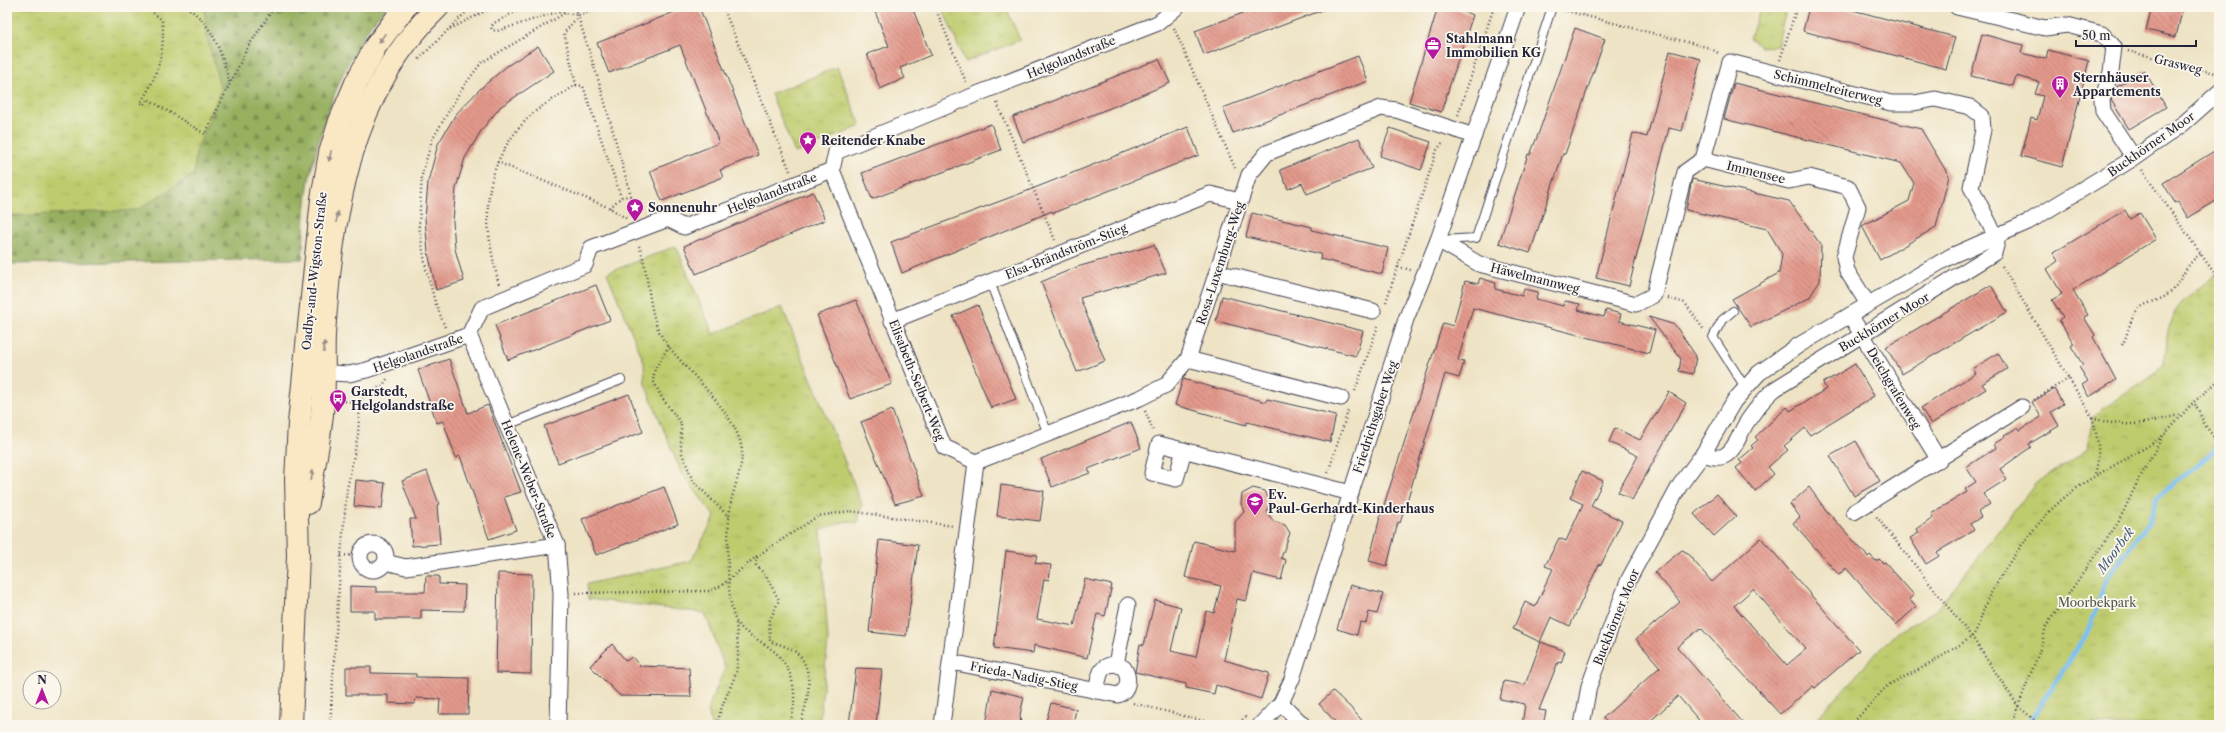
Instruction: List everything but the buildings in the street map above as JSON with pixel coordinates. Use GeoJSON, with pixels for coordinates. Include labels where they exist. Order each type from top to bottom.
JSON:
{"type":"FeatureCollection","features":[{"type":"Feature","properties":{"kind":"main road","name":"Oadby-and-Wigston-Straße"},"geometry":{"type":"LineString","coordinates":[[291,725],[298,555],[296,480],[303,371],[322,199],[330,153],[340,121],[362,70],[382,37],[406,7]]}},
{"type":"Feature","properties":{"kind":"main road","name":"Oadby-and-Wigston-Straße"},"geometry":{"type":"LineString","coordinates":[[298,555],[318,444],[324,373],[324,335],[336,226],[350,154],[370,103],[386,72],[406,42],[438,7]]}},
{"type":"Feature","properties":{"kind":"street","name":"Friedrichsgaber Weg"},"geometry":{"type":"LineString","coordinates":[[1260,725],[1280,703],[1292,679],[1406,319],[1438,240],[1518,7]]}},
{"type":"Feature","properties":{"kind":"street"},"geometry":{"type":"LineString","coordinates":[[1957,7],[2045,28],[2067,25],[2102,34],[2114,48],[2111,72],[2102,100],[2103,111],[2134,158]]}},
{"type":"Feature","properties":{"kind":"street","name":"Helgolandstraße"},"geometry":{"type":"LineString","coordinates":[[303,371],[349,374],[368,370],[469,335],[482,308],[585,265],[592,248],[668,219],[684,227],[832,170],[836,152],[991,88],[1158,23],[1173,11]]}},
{"type":"Feature","properties":{"kind":"street","name":"Schimmelreiterweg"},"geometry":{"type":"LineString","coordinates":[[1730,62],[1891,102],[1914,103],[1935,99],[1970,107],[1978,111],[1982,116],[1983,130],[1971,187],[1996,237]]}},
{"type":"Feature","properties":{"kind":"street"},"geometry":{"type":"LineString","coordinates":[[1654,295],[1685,172],[1703,159],[1730,62]]}},
{"type":"Feature","properties":{"kind":"street","name":"Buckhörner Moor"},"geometry":{"type":"LineString","coordinates":[[1582,725],[1589,686],[1629,579],[1680,485],[1703,454],[1734,401],[1745,387],[1778,358],[1868,304],[1951,256],[2028,222],[2134,158],[2184,123],[2219,92]]}},
{"type":"Feature","properties":{"kind":"street","name":"Rosa-Luxemburg-Weg"},"geometry":{"type":"LineString","coordinates":[[976,462],[1140,398],[1166,385],[1188,359],[1249,175],[1267,153],[1381,108],[1396,110],[1474,136]]}},
{"type":"Feature","properties":{"kind":"street","name":"Immensee"},"geometry":{"type":"LineString","coordinates":[[1703,159],[1789,180],[1810,176],[1848,187],[1858,207],[1844,258],[1847,271],[1868,304]]}},
{"type":"Feature","properties":{"kind":"street","name":"Elisabeth-Selbert-Weg"},"geometry":{"type":"LineString","coordinates":[[832,170],[944,447],[976,462]]}},
{"type":"Feature","properties":{"kind":"street","name":"Elsa-Brändström-Stieg"},"geometry":{"type":"LineString","coordinates":[[892,321],[1210,194],[1240,201]]}},
{"type":"Feature","properties":{"kind":"street"},"geometry":{"type":"LineString","coordinates":[[1994,253],[1997,242],[1996,237]]}},
{"type":"Feature","properties":{"kind":"street","name":"Häwelmannweg"},"geometry":{"type":"LineString","coordinates":[[1438,240],[1478,264],[1636,304],[1654,295]]}},
{"type":"Feature","properties":{"kind":"street","name":"Buckhörner Moor"},"geometry":{"type":"LineString","coordinates":[[1703,454],[1720,457],[1731,451],[1761,402],[1775,389],[1790,378],[1863,336],[1994,253]]}},
{"type":"Feature","properties":{"kind":"street"},"geometry":{"type":"LineString","coordinates":[[1217,272],[1379,312]]}},
{"type":"Feature","properties":{"kind":"street","name":"Deichgrafenweg"},"geometry":{"type":"LineString","coordinates":[[1850,315],[1939,460]]}},
{"type":"Feature","properties":{"kind":"street","name":"Helene-Weber-Straße"},"geometry":{"type":"LineString","coordinates":[[469,335],[557,545],[562,594],[558,725]]}},
{"type":"Feature","properties":{"kind":"street"},"geometry":{"type":"LineString","coordinates":[[1188,359],[1348,400]]}},
{"type":"Feature","properties":{"kind":"street"},"geometry":{"type":"LineString","coordinates":[[1745,387],[1761,402]]}},
{"type":"Feature","properties":{"kind":"street"},"geometry":{"type":"LineString","coordinates":[[1854,512],[2022,407]]}},
{"type":"Feature","properties":{"kind":"street"},"geometry":{"type":"LineString","coordinates":[[1184,450],[1176,480],[1152,473],[1159,444],[1184,450],[1351,493]]}},
{"type":"Feature","properties":{"kind":"street"},"geometry":{"type":"LineString","coordinates":[[942,725],[976,462]]}},
{"type":"Feature","properties":{"kind":"street"},"geometry":{"type":"LineString","coordinates":[[361,556],[365,547],[371,544],[379,545],[384,550],[385,562],[406,567],[557,545]]}},
{"type":"Feature","properties":{"kind":"street"},"geometry":{"type":"LineString","coordinates":[[1116,664],[1128,604]]}},
{"type":"Feature","properties":{"kind":"street","name":"Frieda-Nadig-Stieg"},"geometry":{"type":"LineString","coordinates":[[951,662],[1118,695],[1122,694]]}},
{"type":"Feature","properties":{"kind":"street"},"geometry":{"type":"LineString","coordinates":[[1096,690],[1103,668],[1107,665],[1116,664],[1124,668],[1127,673],[1128,685],[1122,694]]}},
{"type":"Feature","properties":{"kind":"street"},"geometry":{"type":"LineString","coordinates":[[1280,703],[1303,725]]}},
{"type":"Feature","properties":{"kind":"lane"},"geometry":{"type":"LineString","coordinates":[[1438,240],[1476,238],[1552,7]]}},
{"type":"Feature","properties":{"kind":"lane"},"geometry":{"type":"LineString","coordinates":[[990,282],[1048,434]]}},
{"type":"Feature","properties":{"kind":"lane"},"geometry":{"type":"LineString","coordinates":[[1733,311],[1722,320],[1713,337],[1745,387]]}},
{"type":"Feature","properties":{"kind":"lane"},"geometry":{"type":"LineString","coordinates":[[507,425],[621,380]]}},
{"type":"Feature","properties":{"kind":"path"},"geometry":{"type":"LineString","coordinates":[[131,7],[147,8],[162,20],[164,36],[156,75],[150,89],[140,103],[143,105],[148,99],[205,134],[248,47],[274,7]]}},
{"type":"Feature","properties":{"kind":"path"},"geometry":{"type":"LineString","coordinates":[[186,7],[193,11],[211,31],[223,60],[230,86]]}},
{"type":"Feature","properties":{"kind":"path"},"geometry":{"type":"LineString","coordinates":[[416,63],[471,7]]}},
{"type":"Feature","properties":{"kind":"path"},"geometry":{"type":"LineString","coordinates":[[448,31],[493,7]]}},
{"type":"Feature","properties":{"kind":"path"},"geometry":{"type":"LineString","coordinates":[[524,7],[494,23],[491,27],[492,30],[497,31],[551,14],[566,13],[578,15],[612,7]]}},
{"type":"Feature","properties":{"kind":"path"},"geometry":{"type":"LineString","coordinates":[[498,162],[610,208],[630,221],[631,196],[575,7]]}},
{"type":"Feature","properties":{"kind":"path"},"geometry":{"type":"LineString","coordinates":[[723,7],[796,184]]}},
{"type":"Feature","properties":{"kind":"path"},"geometry":{"type":"LineString","coordinates":[[935,7],[972,96]]}},
{"type":"Feature","properties":{"kind":"path"},"geometry":{"type":"LineString","coordinates":[[1331,488],[1326,480],[1348,400],[1437,150],[1453,129],[1494,7]]}},
{"type":"Feature","properties":{"kind":"path"},"geometry":{"type":"LineString","coordinates":[[1552,7],[1710,48],[1730,62]]}},
{"type":"Feature","properties":{"kind":"path"},"geometry":{"type":"LineString","coordinates":[[1776,73],[1797,7]]}},
{"type":"Feature","properties":{"kind":"path"},"geometry":{"type":"LineString","coordinates":[[1173,11],[1237,172],[1249,175]]}},
{"type":"Feature","properties":{"kind":"path"},"geometry":{"type":"LineString","coordinates":[[450,341],[433,296],[426,270],[420,226],[422,175],[432,140],[461,90],[481,63],[566,13]]}},
{"type":"Feature","properties":{"kind":"path"},"geometry":{"type":"LineString","coordinates":[[576,85],[564,32],[578,15]]}},
{"type":"Feature","properties":{"kind":"path","name":"Grasweg"},"geometry":{"type":"LineString","coordinates":[[2114,48],[2219,74]]}},
{"type":"Feature","properties":{"kind":"path"},"geometry":{"type":"LineString","coordinates":[[503,299],[489,244],[487,208],[491,183],[498,162],[511,138],[531,115],[576,85],[583,86],[621,197]]}},
{"type":"Feature","properties":{"kind":"path"},"geometry":{"type":"LineString","coordinates":[[991,88],[1061,253]]}},
{"type":"Feature","properties":{"kind":"path"},"geometry":{"type":"LineString","coordinates":[[2134,158],[2219,280]]}},
{"type":"Feature","properties":{"kind":"path"},"geometry":{"type":"LineString","coordinates":[[610,208],[621,197],[631,196]]}},
{"type":"Feature","properties":{"kind":"path"},"geometry":{"type":"LineString","coordinates":[[633,232],[644,258],[652,306],[663,338],[731,422],[739,438],[742,455],[731,503],[727,544],[730,578],[730,603],[736,622],[738,657],[736,673],[722,706],[718,725]]}},
{"type":"Feature","properties":{"kind":"path"},"geometry":{"type":"LineString","coordinates":[[1994,253],[2092,418],[2098,440],[2098,462],[2096,474]]}},
{"type":"Feature","properties":{"kind":"path"},"geometry":{"type":"LineString","coordinates":[[2122,345],[2135,313],[2142,306],[2166,295],[2174,288],[2192,259],[2201,254]]}},
{"type":"Feature","properties":{"kind":"path"},"geometry":{"type":"LineString","coordinates":[[1654,295],[1685,303],[1707,334],[1713,337]]}},
{"type":"Feature","properties":{"kind":"path"},"geometry":{"type":"LineString","coordinates":[[669,346],[655,369],[653,380],[662,398],[681,423],[682,451],[693,481],[714,505],[729,517]]}},
{"type":"Feature","properties":{"kind":"path"},"geometry":{"type":"LineString","coordinates":[[330,725],[341,555],[347,489],[358,435],[360,402],[364,396],[387,382],[391,363]]}},
{"type":"Feature","properties":{"kind":"path"},"geometry":{"type":"LineString","coordinates":[[2022,407],[2069,378]]}},
{"type":"Feature","properties":{"kind":"path"},"geometry":{"type":"LineString","coordinates":[[2011,725],[2041,647],[2046,626],[2118,523],[2137,483],[2165,434],[2194,402],[2219,380]]}},
{"type":"Feature","properties":{"kind":"path"},"geometry":{"type":"LineString","coordinates":[[1140,398],[1159,444]]}},
{"type":"Feature","properties":{"kind":"path"},"geometry":{"type":"LineString","coordinates":[[336,400],[360,402]]}},
{"type":"Feature","properties":{"kind":"path"},"geometry":{"type":"LineString","coordinates":[[2194,402],[2205,425],[2219,444]]}},
{"type":"Feature","properties":{"kind":"path"},"geometry":{"type":"LineString","coordinates":[[2092,418],[2105,423],[2124,424],[2163,419],[2182,414]]}},
{"type":"Feature","properties":{"kind":"path"},"geometry":{"type":"LineString","coordinates":[[1851,725],[1888,685],[1928,665],[1972,637],[1990,595],[2031,533],[2048,513],[2066,496],[2096,474],[2156,441],[2165,434]]}},
{"type":"Feature","properties":{"kind":"path"},"geometry":{"type":"LineString","coordinates":[[1867,503],[1972,637],[2018,706],[2039,724]]}},
{"type":"Feature","properties":{"kind":"path"},"geometry":{"type":"LineString","coordinates":[[562,594],[709,591],[721,586],[757,556],[818,516],[850,511],[968,528]]}},
{"type":"Feature","properties":{"kind":"path"},"geometry":{"type":"LineString","coordinates":[[341,555],[361,556]]}},
{"type":"Feature","properties":{"kind":"path"},"geometry":{"type":"LineString","coordinates":[[757,556],[756,565],[766,576],[779,600],[768,622],[770,641],[798,653],[808,672],[807,701],[800,725]]}},
{"type":"Feature","properties":{"kind":"path"},"geometry":{"type":"LineString","coordinates":[[736,622],[752,636],[772,649],[786,664],[792,678],[795,697],[789,725]]}},
{"type":"Feature","properties":{"kind":"path"},"geometry":{"type":"LineString","coordinates":[[1122,694],[1132,703],[1220,725]]}},
{"type":"Feature","properties":{"kind":"path"},"geometry":{"type":"LineString","coordinates":[[1236,725],[1253,711]]}},
{"type":"Feature","properties":{"kind":"green space"},"geometry":{"type":"Polygon","coordinates":[[[7,7],[387,7],[373,22],[360,40],[339,83],[322,129],[309,182],[302,259],[7,264],[7,7]]]}},
{"type":"Feature","properties":{"kind":"green space"},"geometry":{"type":"Polygon","coordinates":[[[7,7],[204,7],[207,38],[221,90],[196,151],[194,174],[137,210],[7,216],[7,7]]]}},
{"type":"Feature","properties":{"kind":"green space"},"geometry":{"type":"Polygon","coordinates":[[[942,7],[1006,7],[1020,40],[965,62],[942,7]]]}},
{"type":"Feature","properties":{"kind":"green space"},"geometry":{"type":"Polygon","coordinates":[[[1761,7],[1787,7],[1777,46],[1760,47],[1750,38],[1761,7]]]}},
{"type":"Feature","properties":{"kind":"green space"},"geometry":{"type":"Polygon","coordinates":[[[837,67],[861,126],[795,153],[771,94],[837,67]]]}},
{"type":"Feature","properties":{"kind":"green space"},"geometry":{"type":"Polygon","coordinates":[[[676,246],[713,334],[782,307],[862,504],[858,523],[846,521],[821,530],[828,641],[819,725],[711,725],[708,708],[725,668],[705,613],[588,599],[587,584],[691,561],[715,517],[681,472],[645,384],[644,362],[607,273],[676,246]]]}},
{"type":"Feature","properties":{"kind":"green space","name":"Moorbekpark"},"geometry":{"type":"Polygon","coordinates":[[[2219,272],[2219,725],[1811,725],[1893,635],[1936,610],[2036,483],[2088,449],[2092,417],[2162,368],[2165,357],[2168,329],[2173,315],[2178,307],[2191,294],[2219,272]]]}},
{"type":"Feature","properties":{"kind":"waterway","name":"Moorbek"},"geometry":{"type":"LineString","coordinates":[[2028,725],[2091,627],[2106,580],[2149,522],[2157,497],[2219,447]]}},
{"type":"Feature","properties":{"kind":"place","name":"Stahlmann Immobilien KG"},"geometry":{"type":"Point","coordinates":[1433,60]}},
{"type":"Feature","properties":{"kind":"place","name":"Sternhäuser Appartements"},"geometry":{"type":"Point","coordinates":[2060,99]}},
{"type":"Feature","properties":{"kind":"place","name":"Reitender Knabe"},"geometry":{"type":"Point","coordinates":[808,155]}},
{"type":"Feature","properties":{"kind":"place","name":"Sonnenuhr"},"geometry":{"type":"Point","coordinates":[635,222]}},
{"type":"Feature","properties":{"kind":"place","name":"Garstedt, Helgolandstraße"},"geometry":{"type":"Point","coordinates":[338,413]}},
{"type":"Feature","properties":{"kind":"place","name":"Ev. Paul-Gerhardt-Kinderhaus"},"geometry":{"type":"Point","coordinates":[1255,516]}}]}
